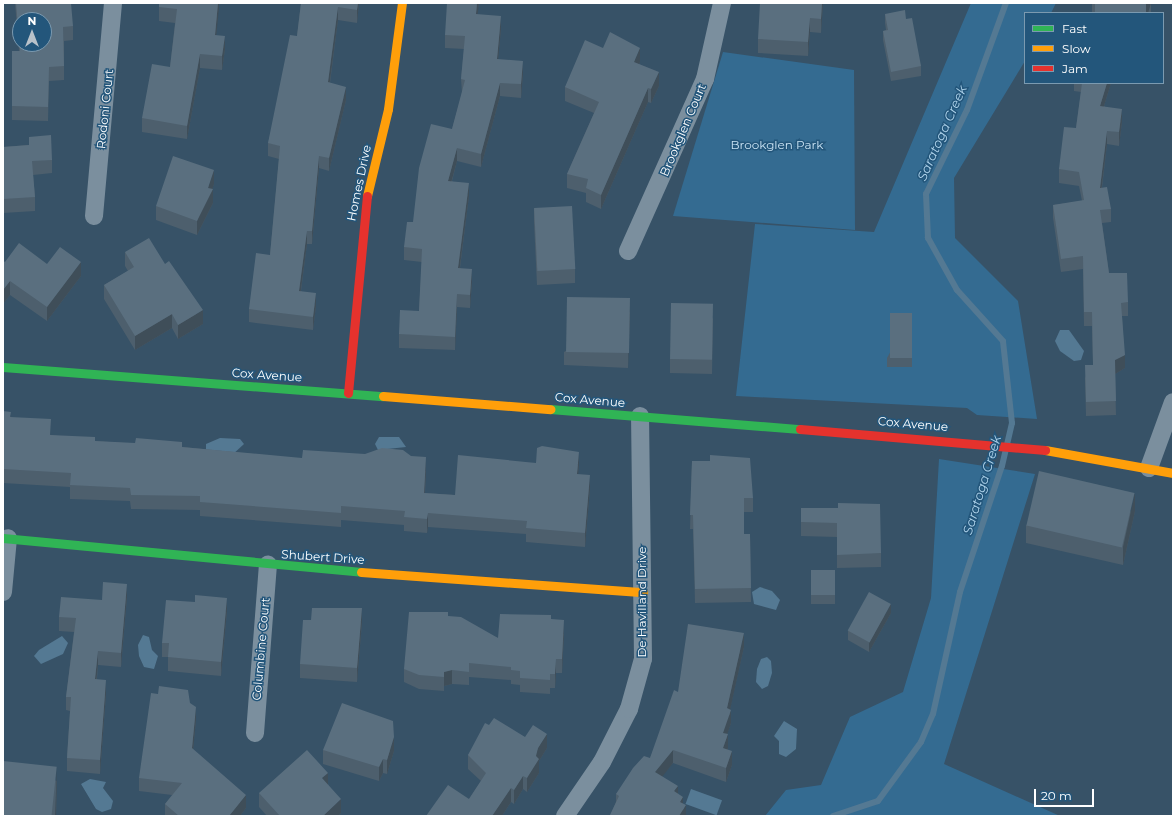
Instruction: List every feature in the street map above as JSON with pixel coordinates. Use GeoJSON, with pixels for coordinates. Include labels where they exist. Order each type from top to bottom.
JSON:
{"type":"FeatureCollection","features":[{"type":"Feature","properties":{"kind":"main road","name":"Homes Drive"},"geometry":{"type":"LineString","coordinates":[[348,393],[363,214],[388,109],[402,3]]}},
{"type":"Feature","properties":{"kind":"main road","name":"Cox Avenue"},"geometry":{"type":"LineString","coordinates":[[3,367],[1023,446],[1173,473]]}},
{"type":"Feature","properties":{"kind":"main road","name":"Shubert Drive"},"geometry":{"type":"LineString","coordinates":[[6,538],[268,565],[643,592]]}},
{"type":"Feature","properties":{"kind":"street","name":"Rodoni Court"},"geometry":{"type":"LineString","coordinates":[[94,216],[113,3]]}},
{"type":"Feature","properties":{"kind":"street","name":"Brookglen Court"},"geometry":{"type":"LineString","coordinates":[[628,252],[705,79],[722,3]]}},
{"type":"Feature","properties":{"kind":"street"},"geometry":{"type":"LineString","coordinates":[[1149,468],[1173,402]]}},
{"type":"Feature","properties":{"kind":"street","name":"De Havilland Drive"},"geometry":{"type":"LineString","coordinates":[[565,816],[602,762],[629,709],[643,659],[640,416]]}},
{"type":"Feature","properties":{"kind":"street"},"geometry":{"type":"LineString","coordinates":[[3,592],[6,538]]}},
{"type":"Feature","properties":{"kind":"street","name":"Columbine Court"},"geometry":{"type":"LineString","coordinates":[[255,733],[268,565]]}},
{"type":"Feature","properties":{"kind":"green space"},"geometry":{"type":"Polygon","coordinates":[[[971,3],[1056,3],[1052,12],[1024,12],[1024,63],[954,178],[955,238],[1018,301],[1037,419],[977,415],[967,408],[736,396],[755,224],[874,232],[971,3]]]}},
{"type":"Feature","properties":{"kind":"green space","name":"Brookglen Park"},"geometry":{"type":"Polygon","coordinates":[[[723,52],[854,70],[855,230],[673,216],[723,52]]]}},
{"type":"Feature","properties":{"kind":"green space"},"geometry":{"type":"Polygon","coordinates":[[[939,459],[1035,474],[944,764],[1060,816],[765,816],[786,790],[821,785],[850,717],[903,692],[931,598],[939,459]]]}},
{"type":"Feature","properties":{"kind":"shaded area"},"geometry":{"type":"Polygon","coordinates":[[[1060,330],[1069,330],[1084,351],[1081,360],[1074,361],[1060,351],[1055,341],[1060,330]]]}},
{"type":"Feature","properties":{"kind":"shaded area"},"geometry":{"type":"Polygon","coordinates":[[[379,437],[399,437],[406,447],[378,450],[375,444],[379,437]]]}},
{"type":"Feature","properties":{"kind":"shaded area"},"geometry":{"type":"Polygon","coordinates":[[[220,438],[240,439],[244,444],[231,456],[206,451],[206,444],[220,438]]]}},
{"type":"Feature","properties":{"kind":"shaded area"},"geometry":{"type":"Polygon","coordinates":[[[760,587],[772,591],[780,600],[776,610],[754,604],[752,592],[760,587]]]}},
{"type":"Feature","properties":{"kind":"shaded area"},"geometry":{"type":"Polygon","coordinates":[[[143,635],[149,637],[152,650],[158,656],[154,669],[144,667],[139,656],[138,645],[143,635]]]}},
{"type":"Feature","properties":{"kind":"shaded area"},"geometry":{"type":"Polygon","coordinates":[[[62,636],[68,643],[63,654],[41,664],[34,656],[39,650],[62,636]]]}},
{"type":"Feature","properties":{"kind":"shaded area"},"geometry":{"type":"Polygon","coordinates":[[[767,657],[771,661],[772,673],[768,686],[762,689],[756,682],[757,669],[761,659],[767,657]]]}},
{"type":"Feature","properties":{"kind":"shaded area"},"geometry":{"type":"Polygon","coordinates":[[[784,721],[797,729],[796,749],[786,757],[779,754],[779,741],[774,736],[784,721]]]}},
{"type":"Feature","properties":{"kind":"shaded area"},"geometry":{"type":"Polygon","coordinates":[[[90,779],[106,782],[103,788],[113,801],[111,809],[102,812],[96,809],[81,784],[90,779]]]}},
{"type":"Feature","properties":{"kind":"shaded area"},"geometry":{"type":"Polygon","coordinates":[[[691,789],[722,800],[717,815],[686,804],[691,789]]]}},
{"type":"Feature","properties":{"kind":"building"},"geometry":{"type":"Polygon","coordinates":[[[16,3],[71,3],[73,26],[63,27],[64,66],[49,67],[48,107],[12,106],[12,52],[52,52],[52,12],[17,12],[16,3]]]}},
{"type":"Feature","properties":{"kind":"building"},"geometry":{"type":"Polygon","coordinates":[[[159,3],[218,3],[215,35],[225,36],[222,56],[200,54],[187,126],[142,118],[152,64],[170,67],[177,9],[159,7],[159,3]]]}},
{"type":"Feature","properties":{"kind":"building"},"geometry":{"type":"Polygon","coordinates":[[[301,3],[358,3],[357,10],[338,7],[328,82],[346,87],[329,158],[319,156],[312,231],[307,231],[299,291],[316,293],[313,317],[249,309],[256,253],[270,255],[280,146],[268,143],[290,35],[297,36],[301,3]]]}},
{"type":"Feature","properties":{"kind":"building"},"geometry":{"type":"Polygon","coordinates":[[[447,3],[477,3],[476,14],[501,16],[497,59],[523,61],[521,84],[500,83],[481,154],[457,148],[448,181],[469,183],[458,268],[472,269],[470,295],[457,294],[455,337],[399,334],[400,310],[419,311],[422,249],[404,247],[407,222],[413,222],[419,168],[431,124],[452,129],[465,80],[461,79],[465,36],[445,35],[447,3]]]}},
{"type":"Feature","properties":{"kind":"building"},"geometry":{"type":"Polygon","coordinates":[[[760,3],[822,3],[821,19],[810,18],[808,42],[758,39],[760,3]]]}},
{"type":"Feature","properties":{"kind":"building"},"geometry":{"type":"Polygon","coordinates":[[[1095,3],[1146,3],[1146,12],[1095,12],[1095,3]]]}},
{"type":"Feature","properties":{"kind":"building"},"geometry":{"type":"Polygon","coordinates":[[[905,10],[906,19],[912,18],[921,66],[891,72],[883,31],[888,30],[885,14],[905,10]]]}},
{"type":"Feature","properties":{"kind":"building"},"geometry":{"type":"Polygon","coordinates":[[[610,32],[640,48],[634,62],[659,72],[651,89],[648,88],[601,195],[586,188],[588,179],[567,174],[599,102],[565,87],[585,40],[603,48],[610,32]]]}},
{"type":"Feature","properties":{"kind":"building"},"geometry":{"type":"Polygon","coordinates":[[[1082,84],[1107,84],[1100,106],[1122,109],[1119,132],[1107,131],[1100,188],[1107,187],[1111,209],[1100,210],[1109,273],[1127,273],[1128,302],[1121,303],[1125,355],[1115,360],[1116,401],[1086,402],[1085,365],[1093,365],[1092,312],[1084,312],[1083,256],[1061,259],[1053,205],[1084,200],[1079,172],[1059,169],[1064,127],[1076,128],[1082,84]]]}},
{"type":"Feature","properties":{"kind":"building"},"geometry":{"type":"Polygon","coordinates":[[[51,135],[52,160],[32,161],[35,197],[3,199],[3,147],[29,145],[29,137],[51,135]]]}},
{"type":"Feature","properties":{"kind":"building"},"geometry":{"type":"Polygon","coordinates":[[[173,156],[214,170],[208,188],[213,189],[197,221],[156,206],[173,156]]]}},
{"type":"Feature","properties":{"kind":"building"},"geometry":{"type":"Polygon","coordinates":[[[572,206],[575,269],[537,271],[534,208],[572,206]]]}},
{"type":"Feature","properties":{"kind":"building"},"geometry":{"type":"Polygon","coordinates":[[[149,238],[165,264],[169,261],[203,310],[178,325],[172,314],[135,336],[104,285],[134,267],[125,252],[149,238]]]}},
{"type":"Feature","properties":{"kind":"building"},"geometry":{"type":"Polygon","coordinates":[[[19,243],[47,264],[60,247],[81,262],[47,307],[10,281],[3,290],[3,261],[5,262],[19,243]]]}},
{"type":"Feature","properties":{"kind":"building"},"geometry":{"type":"Polygon","coordinates":[[[567,297],[630,298],[629,353],[566,352],[567,297]]]}},
{"type":"Feature","properties":{"kind":"building"},"geometry":{"type":"Polygon","coordinates":[[[671,303],[713,304],[712,360],[670,359],[671,303]]]}},
{"type":"Feature","properties":{"kind":"building"},"geometry":{"type":"Polygon","coordinates":[[[890,313],[912,313],[912,358],[890,358],[890,313]]]}},
{"type":"Feature","properties":{"kind":"building"},"geometry":{"type":"Polygon","coordinates":[[[3,411],[11,412],[10,417],[51,419],[50,435],[95,437],[95,441],[135,443],[136,438],[182,442],[182,447],[302,458],[303,450],[365,454],[382,448],[403,450],[411,456],[426,457],[424,493],[455,495],[458,455],[536,463],[537,448],[542,446],[579,452],[577,474],[590,475],[585,533],[526,528],[527,521],[428,513],[427,519],[404,517],[405,511],[341,506],[341,513],[200,502],[200,496],[131,495],[130,488],[70,485],[71,473],[3,469],[3,411]]]}},
{"type":"Feature","properties":{"kind":"building"},"geometry":{"type":"Polygon","coordinates":[[[710,455],[750,458],[753,498],[744,498],[744,534],[750,534],[751,588],[695,589],[693,515],[690,515],[692,461],[710,461],[710,455]]]}},
{"type":"Feature","properties":{"kind":"building"},"geometry":{"type":"Polygon","coordinates":[[[1039,471],[1134,493],[1122,548],[1026,526],[1039,471]]]}},
{"type":"Feature","properties":{"kind":"building"},"geometry":{"type":"Polygon","coordinates":[[[838,503],[880,504],[881,553],[837,555],[837,523],[801,522],[801,508],[838,508],[838,503]]]}},
{"type":"Feature","properties":{"kind":"building"},"geometry":{"type":"Polygon","coordinates":[[[811,570],[835,570],[835,595],[811,595],[811,570]]]}},
{"type":"Feature","properties":{"kind":"building"},"geometry":{"type":"Polygon","coordinates":[[[103,582],[127,584],[121,653],[98,651],[95,679],[106,680],[100,760],[67,758],[71,697],[66,697],[76,618],[59,617],[61,597],[102,600],[103,582]]]}},
{"type":"Feature","properties":{"kind":"building"},"geometry":{"type":"Polygon","coordinates":[[[869,592],[891,604],[870,643],[848,630],[869,592]]]}},
{"type":"Feature","properties":{"kind":"building"},"geometry":{"type":"Polygon","coordinates":[[[195,595],[227,598],[221,662],[168,657],[169,643],[162,643],[166,600],[195,602],[195,595]]]}},
{"type":"Feature","properties":{"kind":"building"},"geometry":{"type":"Polygon","coordinates":[[[312,608],[362,608],[357,668],[300,664],[303,620],[311,620],[312,608]]]}},
{"type":"Feature","properties":{"kind":"building"},"geometry":{"type":"Polygon","coordinates":[[[409,612],[448,612],[448,616],[461,617],[498,638],[500,614],[551,615],[551,619],[564,620],[562,659],[556,659],[555,674],[550,674],[550,680],[520,678],[520,671],[511,670],[511,667],[469,663],[469,672],[452,670],[444,672],[444,677],[419,675],[404,669],[409,612]]]}},
{"type":"Feature","properties":{"kind":"building"},"geometry":{"type":"Polygon","coordinates":[[[688,624],[744,633],[727,708],[731,710],[723,733],[728,734],[723,748],[732,751],[726,768],[673,750],[655,772],[678,786],[674,791],[683,797],[680,802],[686,805],[679,816],[612,816],[610,815],[619,796],[616,794],[633,768],[644,756],[650,758],[674,690],[678,692],[688,624]]]}},
{"type":"Feature","properties":{"kind":"building"},"geometry":{"type":"Polygon","coordinates":[[[159,686],[188,690],[190,703],[196,707],[192,748],[246,795],[229,816],[179,816],[165,804],[182,783],[139,778],[151,693],[158,694],[159,686]]]}},
{"type":"Feature","properties":{"kind":"building"},"geometry":{"type":"Polygon","coordinates":[[[342,703],[393,721],[394,737],[387,760],[383,759],[379,767],[323,750],[342,703]]]}},
{"type":"Feature","properties":{"kind":"building"},"geometry":{"type":"Polygon","coordinates":[[[494,718],[525,737],[533,725],[547,734],[538,748],[536,756],[539,759],[527,778],[523,776],[514,790],[511,788],[492,816],[426,816],[448,785],[469,799],[486,773],[468,755],[485,723],[489,725],[494,718]]]}},
{"type":"Feature","properties":{"kind":"building"},"geometry":{"type":"Polygon","coordinates":[[[307,750],[328,773],[322,778],[341,799],[323,816],[280,816],[259,793],[307,750]]]}},
{"type":"Feature","properties":{"kind":"building"},"geometry":{"type":"Polygon","coordinates":[[[3,761],[57,767],[52,816],[3,815],[3,761]]]}},
{"type":"Feature","properties":{"kind":"waterway","name":"Saratoga Creek"},"geometry":{"type":"LineString","coordinates":[[833,816],[878,801],[921,742],[933,714],[960,592],[1002,466],[1012,423],[1003,341],[957,290],[928,238],[926,194],[967,110],[1006,3]]}},
{"type":"Feature","properties":{"kind":"traffic: fast"},"geometry":{"type":"LineString","coordinates":[[3,367],[383,396]]}},
{"type":"Feature","properties":{"kind":"traffic: fast"},"geometry":{"type":"LineString","coordinates":[[550,409],[800,429]]}},
{"type":"Feature","properties":{"kind":"traffic: fast"},"geometry":{"type":"LineString","coordinates":[[3,538],[361,572]]}},
{"type":"Feature","properties":{"kind":"traffic: slow"},"geometry":{"type":"LineString","coordinates":[[367,196],[388,109],[402,3]]}},
{"type":"Feature","properties":{"kind":"traffic: slow"},"geometry":{"type":"LineString","coordinates":[[383,396],[550,409]]}},
{"type":"Feature","properties":{"kind":"traffic: slow"},"geometry":{"type":"LineString","coordinates":[[1045,450],[1173,473]]}},
{"type":"Feature","properties":{"kind":"traffic: slow"},"geometry":{"type":"LineString","coordinates":[[361,572],[643,592]]}},
{"type":"Feature","properties":{"kind":"traffic: jam"},"geometry":{"type":"LineString","coordinates":[[348,393],[367,196]]}},
{"type":"Feature","properties":{"kind":"traffic: jam"},"geometry":{"type":"LineString","coordinates":[[800,429],[1045,450]]}}]}
